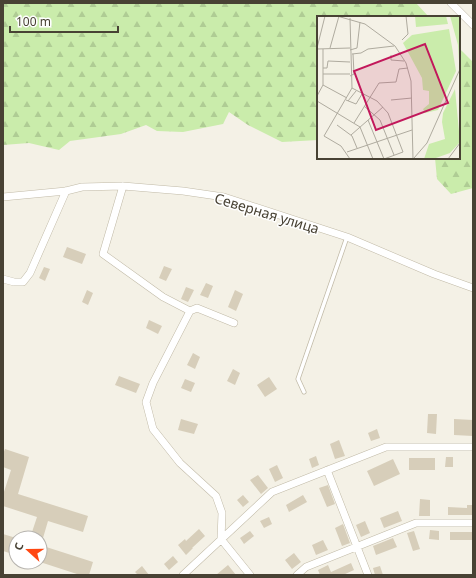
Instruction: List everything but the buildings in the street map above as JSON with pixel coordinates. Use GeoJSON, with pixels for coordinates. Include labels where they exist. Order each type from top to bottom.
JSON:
{"type":"FeatureCollection","features":[{"type":"Feature","properties":{"kind":"street"},"geometry":{"type":"LineString","coordinates":[[451,3],[473,25]]}},
{"type":"Feature","properties":{"kind":"street"},"geometry":{"type":"LineString","coordinates":[[123,186],[103,254],[163,297],[190,311]]}},
{"type":"Feature","properties":{"kind":"street","name":"Северная улица"},"geometry":{"type":"LineString","coordinates":[[3,197],[66,191],[82,187],[123,186],[182,191],[224,198],[347,237],[434,274],[473,288]]}},
{"type":"Feature","properties":{"kind":"street"},"geometry":{"type":"LineString","coordinates":[[3,279],[14,282],[23,282],[30,273],[66,191]]}},
{"type":"Feature","properties":{"kind":"street"},"geometry":{"type":"LineString","coordinates":[[234,323],[197,308],[190,311],[153,383],[146,402],[153,429],[180,463],[216,496],[222,513],[221,539],[250,575]]}},
{"type":"Feature","properties":{"kind":"street"},"geometry":{"type":"LineString","coordinates":[[182,575],[272,492],[386,447],[473,448]]}},
{"type":"Feature","properties":{"kind":"street"},"geometry":{"type":"LineString","coordinates":[[327,470],[368,575]]}},
{"type":"Feature","properties":{"kind":"street"},"geometry":{"type":"LineString","coordinates":[[298,575],[306,567],[416,523],[473,523]]}},
{"type":"Feature","properties":{"kind":"lane"},"geometry":{"type":"LineString","coordinates":[[304,392],[298,379],[347,237]]}},
{"type":"Feature","properties":{"kind":"green space"},"geometry":{"type":"Polygon","coordinates":[[[3,3],[416,3],[428,16],[317,16],[317,140],[282,142],[248,125],[229,112],[223,124],[183,132],[157,131],[146,125],[121,134],[70,141],[59,150],[29,143],[3,145],[3,3]]]}},
{"type":"Feature","properties":{"kind":"green space"},"geometry":{"type":"Polygon","coordinates":[[[460,49],[473,62],[473,188],[451,194],[437,179],[435,159],[460,159],[460,49]]]}}]}
